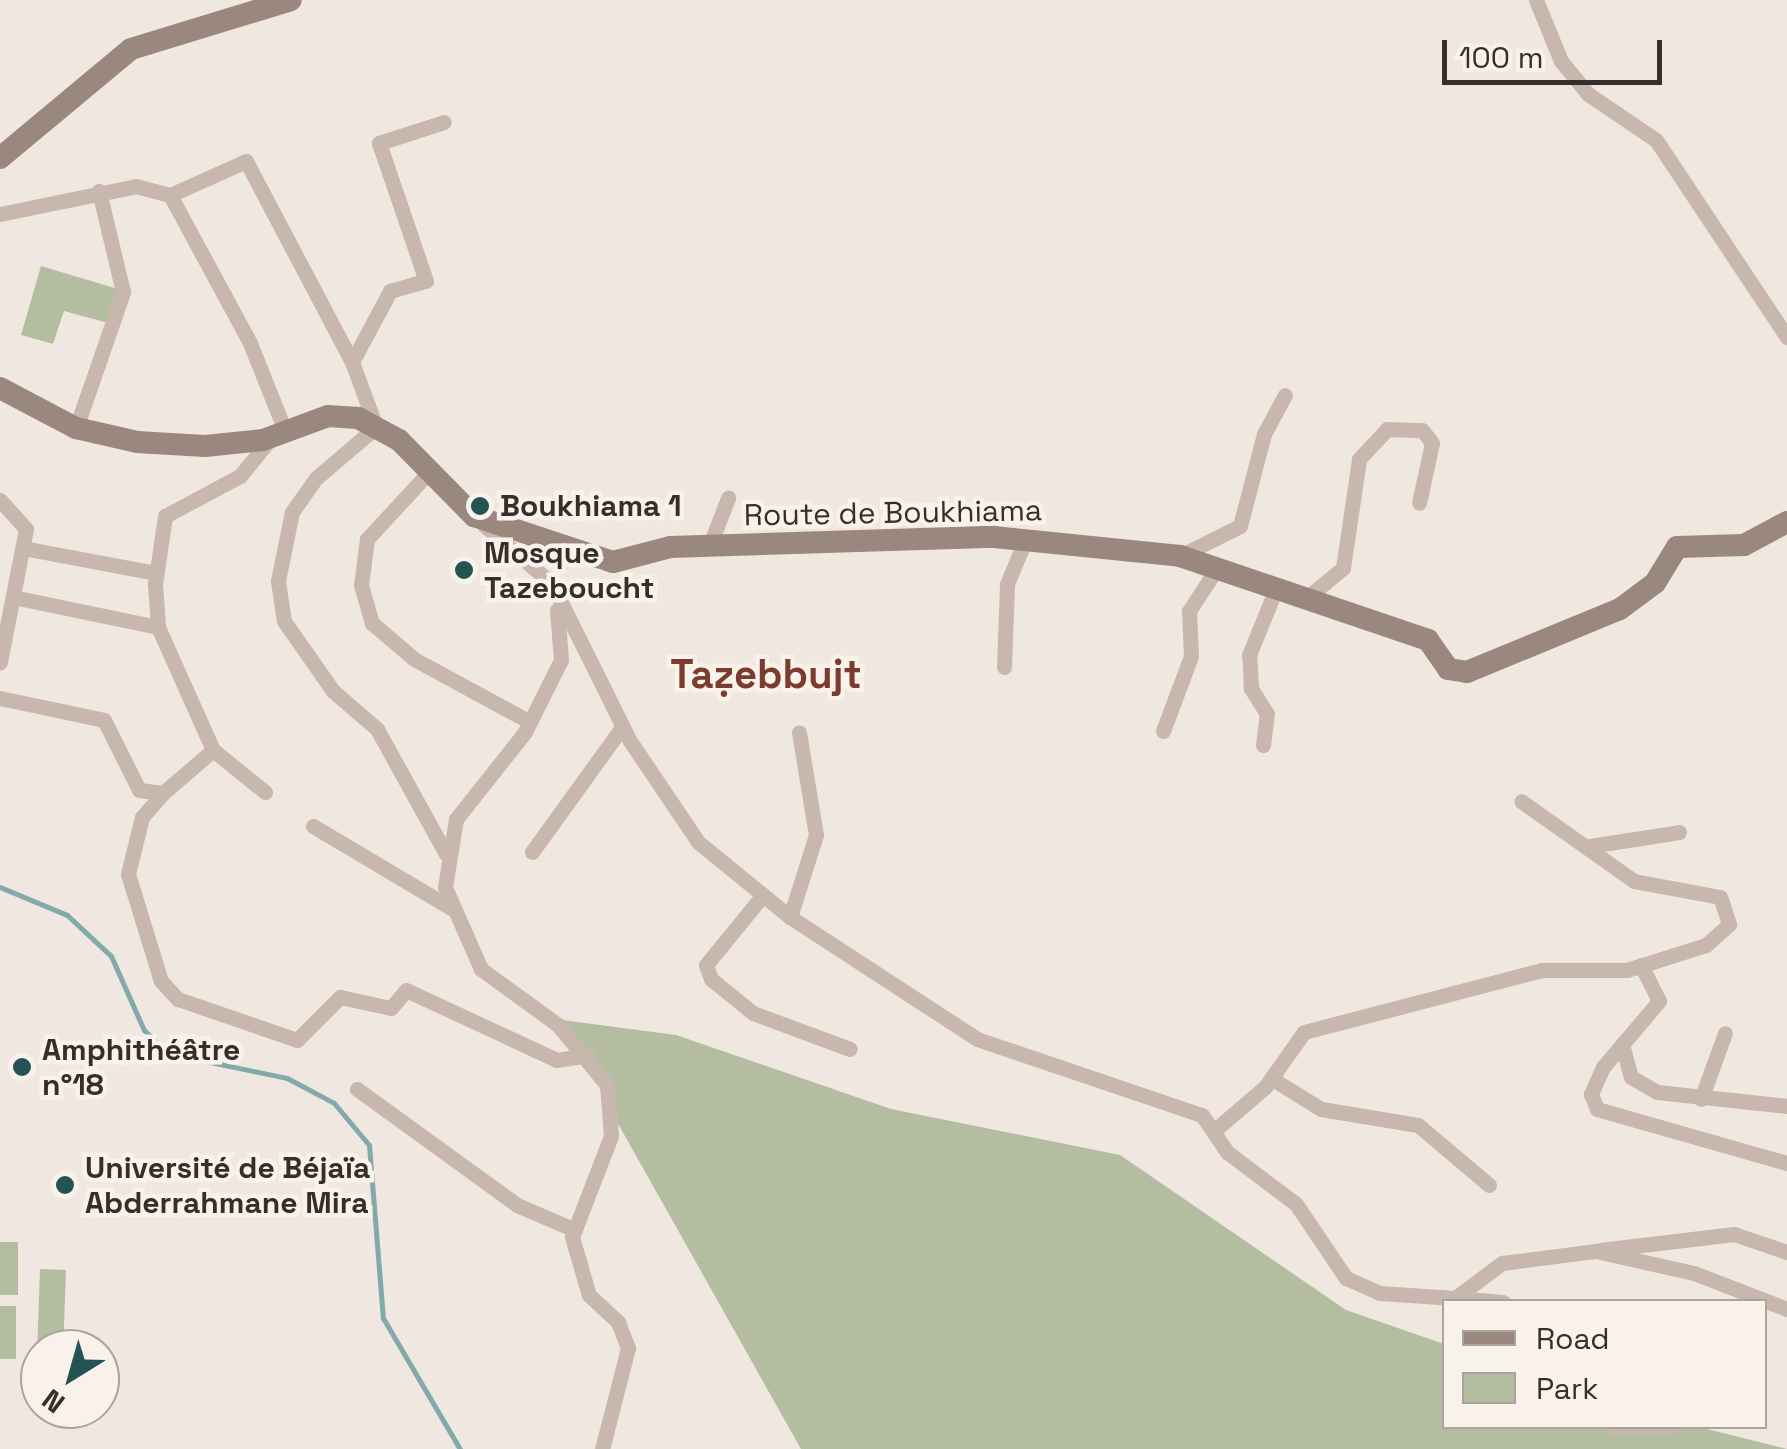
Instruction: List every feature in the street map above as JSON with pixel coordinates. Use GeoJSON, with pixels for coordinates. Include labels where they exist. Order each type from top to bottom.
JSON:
{"type":"FeatureCollection","features":[{"type":"Feature","properties":{"kind":"street"},"geometry":{"type":"LineString","coordinates":[[0,157],[130,49],[291,0]]}},
{"type":"Feature","properties":{"kind":"street"},"geometry":{"type":"LineString","coordinates":[[1536,0],[1561,61],[1588,94],[1656,140],[1787,337]]}},
{"type":"Feature","properties":{"kind":"street"},"geometry":{"type":"LineString","coordinates":[[352,362],[390,291],[426,281],[378,144],[444,122]]}},
{"type":"Feature","properties":{"kind":"street"},"geometry":{"type":"LineString","coordinates":[[0,214],[99,191],[170,195],[246,161],[352,362],[376,427],[552,584],[622,726],[698,842],[790,917],[977,1039],[1161,1097],[1216,1130],[1227,1152],[1296,1204],[1346,1278],[1379,1293],[1468,1299]]}},
{"type":"Feature","properties":{"kind":"street"},"geometry":{"type":"LineString","coordinates":[[76,428],[123,292],[99,191]]}},
{"type":"Feature","properties":{"kind":"street"},"geometry":{"type":"LineString","coordinates":[[170,195],[250,343],[279,434]]}},
{"type":"Feature","properties":{"kind":"street"},"geometry":{"type":"LineString","coordinates":[[0,388],[76,428],[205,446],[279,434],[328,416],[376,427]]}},
{"type":"Feature","properties":{"kind":"street"},"geometry":{"type":"LineString","coordinates":[[1180,556],[1240,526],[1264,434],[1285,394]]}},
{"type":"Feature","properties":{"kind":"street"},"geometry":{"type":"LineString","coordinates":[[376,427],[316,478],[292,512],[278,582],[284,622],[332,691],[377,729],[446,854]]}},
{"type":"Feature","properties":{"kind":"street"},"geometry":{"type":"LineString","coordinates":[[1309,596],[1343,568],[1359,458],[1387,429],[1422,430],[1432,443],[1418,503]]}},
{"type":"Feature","properties":{"kind":"street"},"geometry":{"type":"LineString","coordinates":[[265,792],[214,750],[158,627],[157,573],[165,516],[240,476],[279,434]]}},
{"type":"Feature","properties":{"kind":"street"},"geometry":{"type":"LineString","coordinates":[[428,473],[366,540],[361,585],[372,623],[414,659],[530,722]]}},
{"type":"Feature","properties":{"kind":"street"},"geometry":{"type":"LineString","coordinates":[[709,548],[728,498]]}},
{"type":"Feature","properties":{"kind":"street"},"geometry":{"type":"LineString","coordinates":[[0,500],[26,530],[0,662]]}},
{"type":"Feature","properties":{"kind":"street","name":"Route de Boukhiama"},"geometry":{"type":"LineString","coordinates":[[474,516],[613,562],[709,548],[1026,538],[1180,556],[1309,596],[1428,640],[1448,669],[1467,672],[1620,609],[1655,583],[1677,547],[1744,545],[1787,522]]}},
{"type":"Feature","properties":{"kind":"street"},"geometry":{"type":"LineString","coordinates":[[1004,667],[1008,584],[1026,538]]}},
{"type":"Feature","properties":{"kind":"street"},"geometry":{"type":"LineString","coordinates":[[22,548],[157,573]]}},
{"type":"Feature","properties":{"kind":"street"},"geometry":{"type":"LineString","coordinates":[[1163,731],[1191,656],[1188,611],[1216,568]]}},
{"type":"Feature","properties":{"kind":"street"},"geometry":{"type":"LineString","coordinates":[[552,584],[561,660],[530,722],[456,820],[446,854],[450,908],[481,969],[588,1055],[607,1085],[611,1136],[575,1230],[573,1259],[589,1295],[618,1322],[628,1348],[602,1449]]}},
{"type":"Feature","properties":{"kind":"street"},"geometry":{"type":"LineString","coordinates":[[1263,745],[1267,714],[1251,688],[1249,655],[1277,586]]}},
{"type":"Feature","properties":{"kind":"street"},"geometry":{"type":"LineString","coordinates":[[13,597],[158,627]]}},
{"type":"Feature","properties":{"kind":"street"},"geometry":{"type":"LineString","coordinates":[[0,698],[104,720],[138,790],[142,817],[128,874],[161,981],[178,999],[297,1040],[340,997],[391,1008],[406,990],[557,1060],[588,1055]]}},
{"type":"Feature","properties":{"kind":"street"},"geometry":{"type":"LineString","coordinates":[[532,852],[622,726]]}},
{"type":"Feature","properties":{"kind":"street"},"geometry":{"type":"LineString","coordinates":[[790,917],[816,834],[799,732]]}},
{"type":"Feature","properties":{"kind":"street"},"geometry":{"type":"LineString","coordinates":[[142,817],[163,793],[214,750]]}},
{"type":"Feature","properties":{"kind":"street"},"geometry":{"type":"LineString","coordinates":[[138,790],[163,793]]}},
{"type":"Feature","properties":{"kind":"street"},"geometry":{"type":"LineString","coordinates":[[1216,1130],[1271,1078],[1304,1032],[1385,1006],[1542,970],[1641,966],[1706,945],[1729,924],[1720,897],[1634,881],[1600,865],[1590,846],[1521,801]]}},
{"type":"Feature","properties":{"kind":"street"},"geometry":{"type":"LineString","coordinates":[[313,826],[450,908]]}},
{"type":"Feature","properties":{"kind":"street"},"geometry":{"type":"LineString","coordinates":[[1590,846],[1679,832]]}},
{"type":"Feature","properties":{"kind":"street"},"geometry":{"type":"LineString","coordinates":[[763,895],[706,965],[711,979],[753,1013],[850,1049]]}},
{"type":"Feature","properties":{"kind":"street"},"geometry":{"type":"LineString","coordinates":[[1641,966],[1659,1001],[1622,1044],[1591,1094],[1597,1110],[1787,1163]]}},
{"type":"Feature","properties":{"kind":"street"},"geometry":{"type":"LineString","coordinates":[[1702,1099],[1726,1033]]}},
{"type":"Feature","properties":{"kind":"street"},"geometry":{"type":"LineString","coordinates":[[1622,1044],[1631,1076],[1702,1099],[1787,1106]]}},
{"type":"Feature","properties":{"kind":"street"},"geometry":{"type":"LineString","coordinates":[[1271,1078],[1321,1109],[1418,1125],[1489,1186]]}},
{"type":"Feature","properties":{"kind":"street"},"geometry":{"type":"LineString","coordinates":[[357,1089],[517,1205],[575,1230]]}},
{"type":"Feature","properties":{"kind":"street"},"geometry":{"type":"LineString","coordinates":[[1456,1298],[1502,1263],[1734,1234],[1787,1252]]}},
{"type":"Feature","properties":{"kind":"street"},"geometry":{"type":"LineString","coordinates":[[1596,1251],[1694,1273],[1761,1299]]}},
{"type":"Feature","properties":{"kind":"green space"},"geometry":{"type":"Polygon","coordinates":[[[41,266],[118,289],[108,323],[64,311],[53,344],[21,335],[41,266]]]}},
{"type":"Feature","properties":{"kind":"green space"},"geometry":{"type":"Polygon","coordinates":[[[547,1018],[676,1035],[891,1109],[1120,1155],[1346,1310],[1442,1343],[1442,1429],[1707,1429],[1787,1449],[801,1449],[612,1113],[607,1085],[547,1018]]]}},
{"type":"Feature","properties":{"kind":"green space"},"geometry":{"type":"Polygon","coordinates":[[[0,1242],[18,1242],[18,1295],[0,1295],[0,1242]]]}},
{"type":"Feature","properties":{"kind":"green space"},"geometry":{"type":"Polygon","coordinates":[[[40,1269],[66,1270],[64,1329],[38,1329],[40,1269]]]}},
{"type":"Feature","properties":{"kind":"green space"},"geometry":{"type":"Polygon","coordinates":[[[0,1306],[16,1306],[16,1359],[0,1359],[0,1306]]]}},
{"type":"Feature","properties":{"kind":"waterway"},"geometry":{"type":"LineString","coordinates":[[0,887],[67,915],[111,956],[144,1030],[167,1053],[287,1078],[334,1103],[369,1145],[383,1318],[460,1449]]}},
{"type":"Feature","properties":{"kind":"place","name":"Boukhiama 1"},"geometry":{"type":"Point","coordinates":[480,506]}},
{"type":"Feature","properties":{"kind":"place","name":"Mosque Tazeboucht"},"geometry":{"type":"Point","coordinates":[464,570]}},
{"type":"Feature","properties":{"kind":"place","name":"Amphithéâtre n°18"},"geometry":{"type":"Point","coordinates":[22,1067]}},
{"type":"Feature","properties":{"kind":"place","name":"Université de Béjaïa Abderrahmane Mira"},"geometry":{"type":"Point","coordinates":[65,1185]}},
{"type":"Feature","properties":{"kind":"district","name":"Taẓebbujt"},"geometry":{"type":"Point","coordinates":[766,675]}}]}
